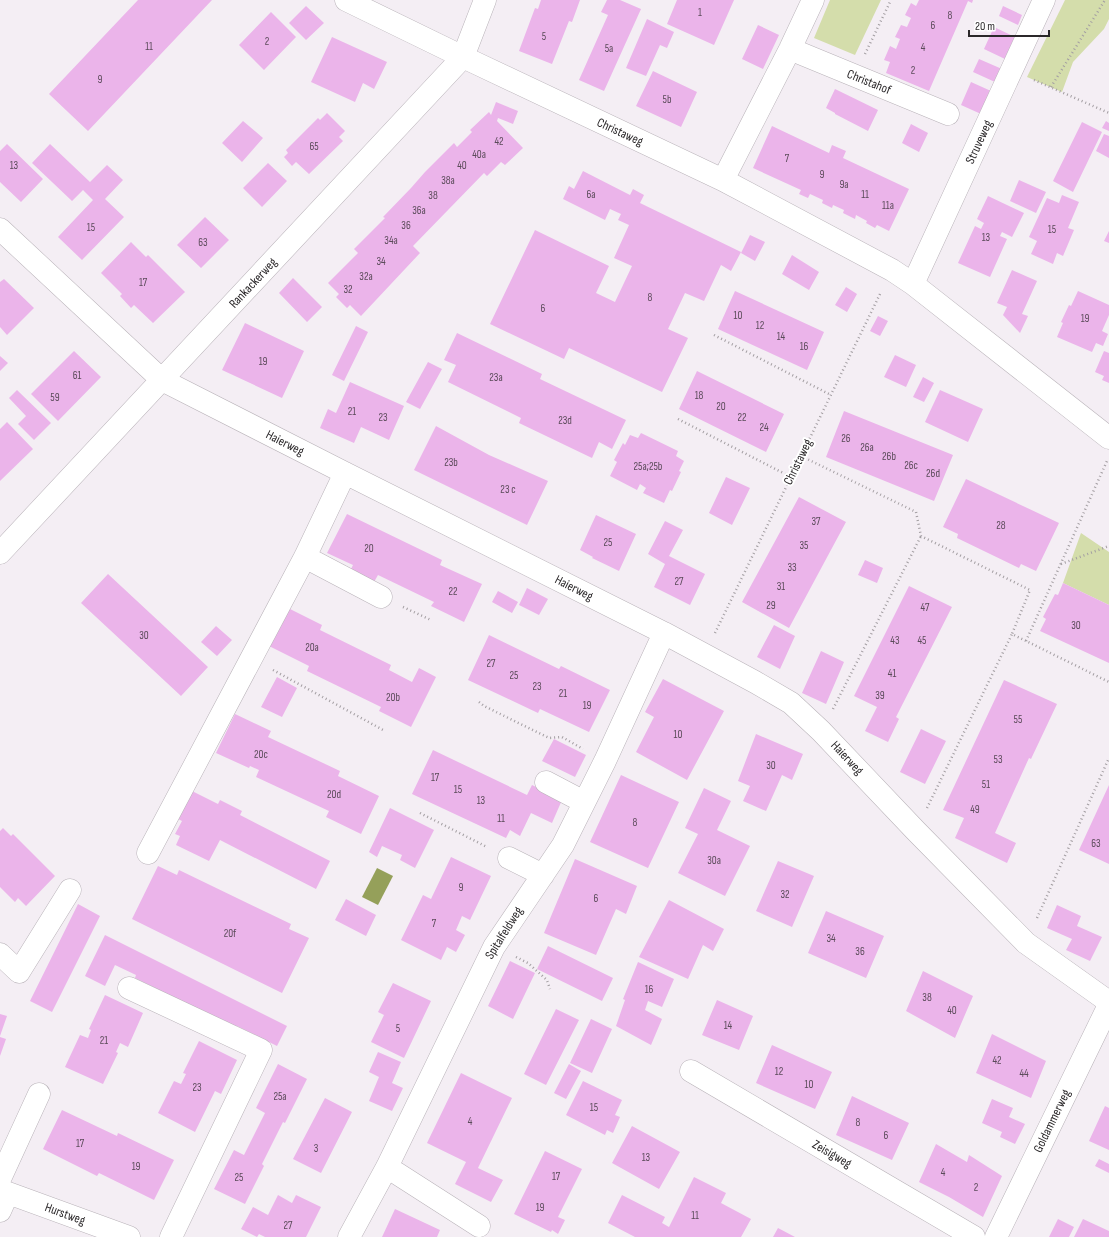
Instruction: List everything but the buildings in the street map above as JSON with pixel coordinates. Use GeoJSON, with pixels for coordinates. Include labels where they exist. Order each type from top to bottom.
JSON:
{"type":"FeatureCollection","features":[{"type":"Feature","properties":{"kind":"street","name":"Christaweg"},"geometry":{"type":"LineString","coordinates":[[346,0],[723,180],[892,270],[914,284],[1109,438]]}},
{"type":"Feature","properties":{"kind":"street","name":"Rankackerweg"},"geometry":{"type":"LineString","coordinates":[[0,554],[463,57],[485,0]]}},
{"type":"Feature","properties":{"kind":"street"},"geometry":{"type":"LineString","coordinates":[[723,180],[790,50],[813,0]]}},
{"type":"Feature","properties":{"kind":"street","name":"Struveweg"},"geometry":{"type":"LineString","coordinates":[[914,284],[1044,0]]}},
{"type":"Feature","properties":{"kind":"street","name":"Christahof"},"geometry":{"type":"LineString","coordinates":[[790,50],[948,114]]}},
{"type":"Feature","properties":{"kind":"street","name":"Haierweg"},"geometry":{"type":"LineString","coordinates":[[0,229],[162,380],[664,633],[760,685],[791,704],[821,731],[916,831],[1026,943],[1109,1003]]}},
{"type":"Feature","properties":{"kind":"street"},"geometry":{"type":"LineString","coordinates":[[148,853],[305,557],[345,473]]}},
{"type":"Feature","properties":{"kind":"street"},"geometry":{"type":"LineString","coordinates":[[305,557],[381,597]]}},
{"type":"Feature","properties":{"kind":"street","name":"Spitalfeldweg"},"geometry":{"type":"LineString","coordinates":[[349,1237],[387,1167],[494,947],[563,845],[605,761],[664,633]]}},
{"type":"Feature","properties":{"kind":"street"},"geometry":{"type":"LineString","coordinates":[[546,782],[584,802]]}},
{"type":"Feature","properties":{"kind":"street"},"geometry":{"type":"LineString","coordinates":[[509,858],[542,875]]}},
{"type":"Feature","properties":{"kind":"street"},"geometry":{"type":"LineString","coordinates":[[0,954],[19,972],[70,890]]}},
{"type":"Feature","properties":{"kind":"street"},"geometry":{"type":"LineString","coordinates":[[129,988],[261,1050],[171,1237]]}},
{"type":"Feature","properties":{"kind":"street","name":"Goldammerweg"},"geometry":{"type":"LineString","coordinates":[[996,1237],[1109,1003]]}},
{"type":"Feature","properties":{"kind":"street","name":"Zeisigweg"},"geometry":{"type":"LineString","coordinates":[[691,1072],[974,1237]]}},
{"type":"Feature","properties":{"kind":"street"},"geometry":{"type":"LineString","coordinates":[[2,1193],[39,1094]]}},
{"type":"Feature","properties":{"kind":"street"},"geometry":{"type":"LineString","coordinates":[[387,1167],[479,1226]]}},
{"type":"Feature","properties":{"kind":"street","name":"Hurstweg"},"geometry":{"type":"LineString","coordinates":[[2,1193],[99,1232],[129,1237]]}},
{"type":"Feature","properties":{"kind":"path"},"geometry":{"type":"LineString","coordinates":[[854,76],[891,0]]}},
{"type":"Feature","properties":{"kind":"path"},"geometry":{"type":"LineString","coordinates":[[1052,88],[1105,0]]}},
{"type":"Feature","properties":{"kind":"path"},"geometry":{"type":"LineString","coordinates":[[1012,69],[1109,113]]}},
{"type":"Feature","properties":{"kind":"path","name":"Christaweg"},"geometry":{"type":"LineString","coordinates":[[704,655],[892,270]]}},
{"type":"Feature","properties":{"kind":"path"},"geometry":{"type":"LineString","coordinates":[[714,335],[831,395]]}},
{"type":"Feature","properties":{"kind":"path"},"geometry":{"type":"LineString","coordinates":[[678,419],[791,477]]}},
{"type":"Feature","properties":{"kind":"path"},"geometry":{"type":"LineString","coordinates":[[801,456],[916,512],[921,536],[821,731]]}},
{"type":"Feature","properties":{"kind":"path"},"geometry":{"type":"LineString","coordinates":[[1026,641],[1109,456]]}},
{"type":"Feature","properties":{"kind":"path"},"geometry":{"type":"LineString","coordinates":[[916,831],[1012,634],[1030,590],[921,536]]}},
{"type":"Feature","properties":{"kind":"path"},"geometry":{"type":"LineString","coordinates":[[1060,564],[1109,546]]}},
{"type":"Feature","properties":{"kind":"path"},"geometry":{"type":"LineString","coordinates":[[381,597],[431,620]]}},
{"type":"Feature","properties":{"kind":"path"},"geometry":{"type":"LineString","coordinates":[[1012,634],[1109,682]]}},
{"type":"Feature","properties":{"kind":"path"},"geometry":{"type":"LineString","coordinates":[[251,658],[385,731]]}},
{"type":"Feature","properties":{"kind":"path"},"geometry":{"type":"LineString","coordinates":[[479,702],[484,706],[549,738],[562,737],[605,761]]}},
{"type":"Feature","properties":{"kind":"path"},"geometry":{"type":"LineString","coordinates":[[1026,943],[1109,758]]}},
{"type":"Feature","properties":{"kind":"path"},"geometry":{"type":"LineString","coordinates":[[420,813],[509,858]]}},
{"type":"Feature","properties":{"kind":"path"},"geometry":{"type":"LineString","coordinates":[[528,963],[547,980],[550,989]]}},
{"type":"Feature","properties":{"kind":"shaded area"},"geometry":{"type":"Polygon","coordinates":[[[830,0],[881,0],[855,55],[814,38],[830,0]]]}},
{"type":"Feature","properties":{"kind":"shaded area"},"geometry":{"type":"Polygon","coordinates":[[[1065,0],[1109,0],[1109,19],[1104,29],[1073,62],[1062,92],[1027,77],[1065,0]]]}},
{"type":"Feature","properties":{"kind":"shaded area"},"geometry":{"type":"Polygon","coordinates":[[[1081,533],[1109,552],[1109,605],[1063,583],[1081,533]]]}},
{"type":"Feature","properties":{"kind":"shaded area"},"geometry":{"type":"Polygon","coordinates":[[[377,868],[393,876],[378,905],[362,897],[377,868]]]}}]}
